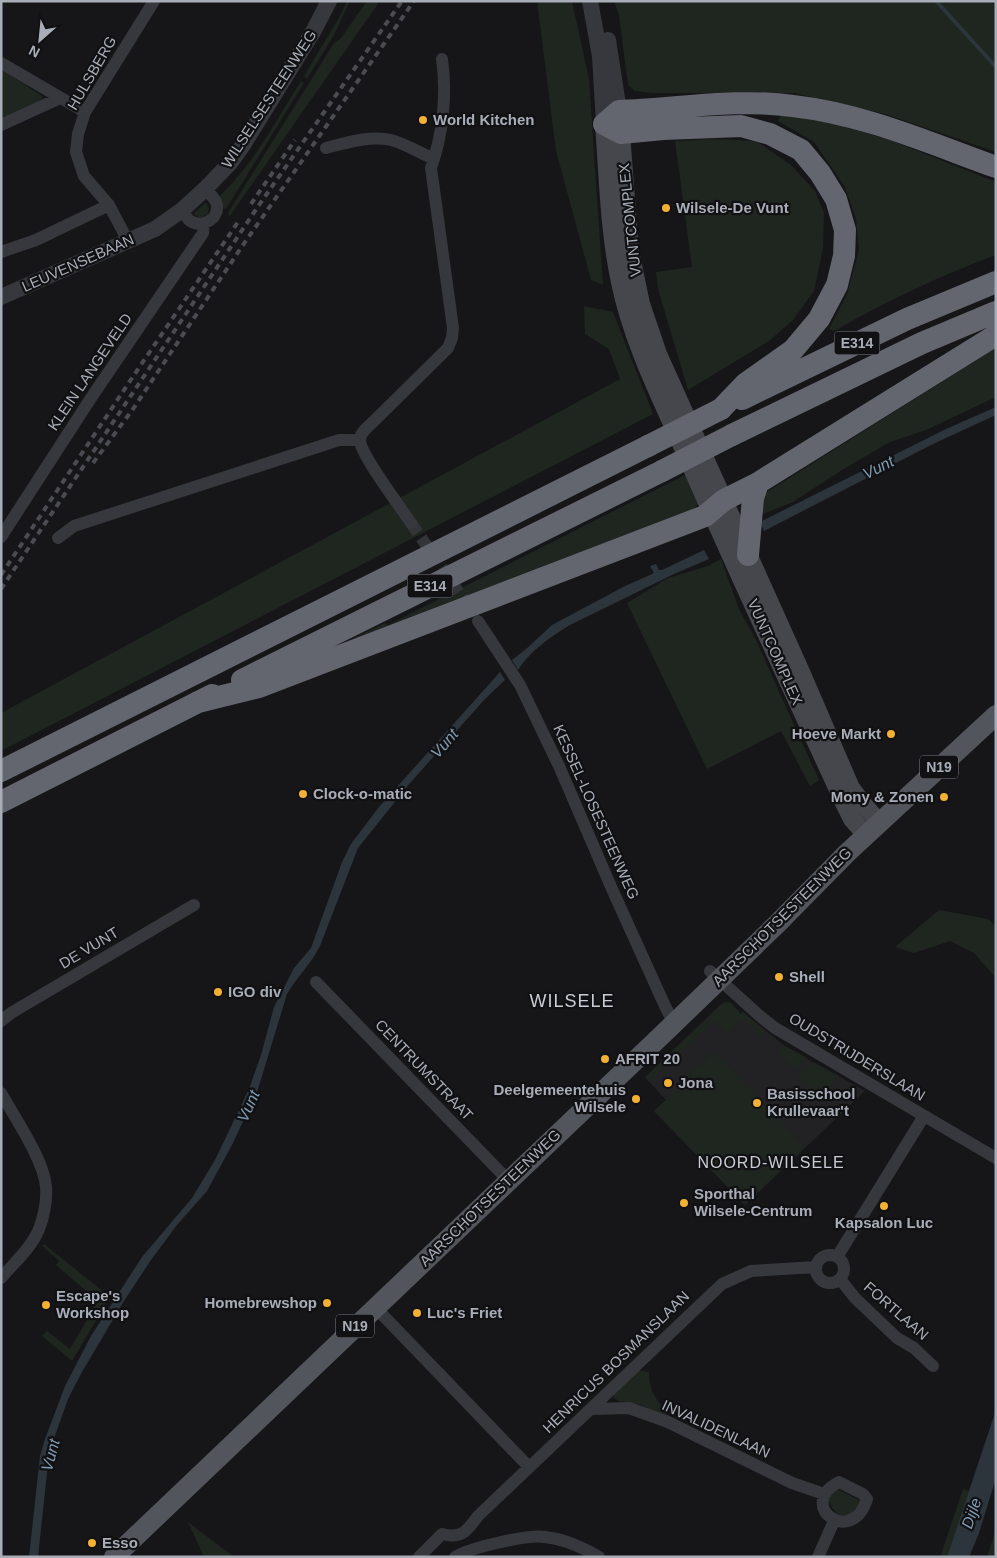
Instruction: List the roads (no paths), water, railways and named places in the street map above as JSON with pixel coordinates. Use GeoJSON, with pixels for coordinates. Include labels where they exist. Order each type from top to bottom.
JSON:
{"type":"FeatureCollection","features":[{"type":"Feature","properties":{"kind":"highway"},"geometry":{"type":"LineString","coordinates":[[615,123],[741,103],[791,105],[828,111],[863,120],[996,167]]}},
{"type":"Feature","properties":{"kind":"highway"},"geometry":{"type":"LineString","coordinates":[[615,123],[663,129],[741,126],[770,134],[801,150],[820,173],[836,198],[845,230],[844,256],[837,285],[819,319],[792,350],[745,384],[721,409]]}},
{"type":"Feature","properties":{"kind":"highway","name":"E314"},"geometry":{"type":"LineString","coordinates":[[1,771],[721,409],[907,319],[996,282]]}},
{"type":"Feature","properties":{"kind":"highway","name":"E314"},"geometry":{"type":"LineString","coordinates":[[1,802],[662,471],[781,409],[922,343],[996,312]]}},
{"type":"Feature","properties":{"kind":"highway"},"geometry":{"type":"LineString","coordinates":[[198,702],[259,687],[705,516],[730,494],[996,335]]}},
{"type":"Feature","properties":{"kind":"highway"},"geometry":{"type":"LineString","coordinates":[[730,494],[753,498],[748,555]]}},
{"type":"Feature","properties":{"kind":"main road","name":"VUNTCOMPLEX"},"geometry":{"type":"LineString","coordinates":[[615,123],[613,236],[622,292],[638,344],[691,466],[730,494],[748,555],[851,788],[863,804],[872,829]]}},
{"type":"Feature","properties":{"kind":"main road","name":"VUNTCOMPLEX"},"geometry":{"type":"LineString","coordinates":[[615,123],[630,252],[641,304],[658,354],[730,494],[844,803],[852,819],[872,829]]}},
{"type":"Feature","properties":{"kind":"main road","name":"VUNTCOMPLEX"},"geometry":{"type":"LineString","coordinates":[[691,466],[730,494]]}},
{"type":"Feature","properties":{"kind":"main road","name":"AARSCHOTSESTEENWEG"},"geometry":{"type":"LineString","coordinates":[[114,1557],[675,1022],[715,975],[777,924],[872,829],[996,715]]}},
{"type":"Feature","properties":{"kind":"street","name":"HULSBERG"},"geometry":{"type":"LineString","coordinates":[[128,241],[108,205],[90,184],[80,166],[76,152],[78,134],[84,112],[154,1]]}},
{"type":"Feature","properties":{"kind":"street","name":"WILSELSESTEENWEG"},"geometry":{"type":"LineString","coordinates":[[155,229],[182,210],[231,162],[314,30],[329,1]]}},
{"type":"Feature","properties":{"kind":"street","name":"VUNTCOMPLEX"},"geometry":{"type":"LineString","coordinates":[[590,1],[615,123]]}},
{"type":"Feature","properties":{"kind":"street","name":"VUNTCOMPLEX"},"geometry":{"type":"LineString","coordinates":[[599,1],[610,47],[615,123]]}},
{"type":"Feature","properties":{"kind":"street"},"geometry":{"type":"LineString","coordinates":[[411,523],[380,480],[360,440],[362,433],[448,348],[452,338],[453,328],[431,168],[444,94],[442,59]]}},
{"type":"Feature","properties":{"kind":"street"},"geometry":{"type":"LineString","coordinates":[[1,62],[84,112]]}},
{"type":"Feature","properties":{"kind":"street"},"geometry":{"type":"LineString","coordinates":[[1,125],[60,98]]}},
{"type":"Feature","properties":{"kind":"street"},"geometry":{"type":"LineString","coordinates":[[326,148],[366,139],[381,138],[400,143],[434,159]]}},
{"type":"Feature","properties":{"kind":"street"},"geometry":{"type":"LineString","coordinates":[[182,210],[189,219],[196,223],[204,223],[215,216],[217,205],[215,199],[205,189]]}},
{"type":"Feature","properties":{"kind":"street"},"geometry":{"type":"LineString","coordinates":[[1,252],[36,240],[108,205]]}},
{"type":"Feature","properties":{"kind":"street","name":"KLEIN LANGEVELD"},"geometry":{"type":"LineString","coordinates":[[1,537],[203,232],[204,223]]}},
{"type":"Feature","properties":{"kind":"street","name":"LEUVENSEBAAN"},"geometry":{"type":"LineString","coordinates":[[1,297],[155,229]]}},
{"type":"Feature","properties":{"kind":"street"},"geometry":{"type":"LineString","coordinates":[[58,538],[74,526],[339,440],[360,440]]}},
{"type":"Feature","properties":{"kind":"street","name":"KESSEL-LOSESTEENWEG"},"geometry":{"type":"LineString","coordinates":[[478,621],[520,685],[665,1006],[675,1022]]}},
{"type":"Feature","properties":{"kind":"street","name":"DE VUNT"},"geometry":{"type":"LineString","coordinates":[[1,1021],[11,1013],[194,905]]}},
{"type":"Feature","properties":{"kind":"street","name":"OUDSTRIJDERSLAAN"},"geometry":{"type":"LineString","coordinates":[[715,975],[775,1028],[996,1158]]}},
{"type":"Feature","properties":{"kind":"street","name":"CENTRUMSTRAAT"},"geometry":{"type":"LineString","coordinates":[[316,982],[509,1181]]}},
{"type":"Feature","properties":{"kind":"street"},"geometry":{"type":"LineString","coordinates":[[1,1093],[33,1150],[44,1177],[46,1204],[39,1230],[1,1278]]}},
{"type":"Feature","properties":{"kind":"street"},"geometry":{"type":"LineString","coordinates":[[816,1267],[818,1276],[825,1282],[834,1282],[840,1279],[843,1268],[837,1257],[924,1116]]}},
{"type":"Feature","properties":{"kind":"street","name":"HENRICUS BOSMANSLAAN"},"geometry":{"type":"LineString","coordinates":[[466,1532],[478,1516],[529,1466],[592,1409],[722,1284],[751,1271],[816,1267],[817,1263],[828,1255],[837,1257]]}},
{"type":"Feature","properties":{"kind":"street","name":"FORTLAAN"},"geometry":{"type":"LineString","coordinates":[[840,1279],[855,1298],[897,1338],[914,1348],[932,1366]]}},
{"type":"Feature","properties":{"kind":"street"},"geometry":{"type":"LineString","coordinates":[[375,1307],[529,1466]]}},
{"type":"Feature","properties":{"kind":"street","name":"INVALIDENLAAN"},"geometry":{"type":"LineString","coordinates":[[592,1409],[629,1408],[668,1422],[792,1483],[824,1494]]}},
{"type":"Feature","properties":{"kind":"street"},"geometry":{"type":"LineString","coordinates":[[839,1482],[864,1494],[867,1499],[865,1507],[858,1516],[843,1522],[834,1521],[826,1514],[822,1504],[824,1494],[830,1487],[839,1482]]}},
{"type":"Feature","properties":{"kind":"street"},"geometry":{"type":"LineString","coordinates":[[818,1557],[834,1521]]}},
{"type":"Feature","properties":{"kind":"street"},"geometry":{"type":"LineString","coordinates":[[419,1557],[442,1534],[452,1537],[466,1532],[476,1548]]}},
{"type":"Feature","properties":{"kind":"street"},"geometry":{"type":"LineString","coordinates":[[455,1557],[476,1548],[543,1536],[575,1544],[599,1557]]}},
{"type":"Feature","properties":{"kind":"water","name":"Vunt"},"geometry":{"type":"Polygon","coordinates":[[[996,407],[996,415],[933,444],[764,531],[760,522],[946,429],[996,407]]]}},
{"type":"Feature","properties":{"kind":"water"},"geometry":{"type":"Polygon","coordinates":[[[704,550],[709,559],[570,625],[541,645],[518,670],[512,660],[552,625],[625,586],[654,573],[650,566],[656,564],[659,570],[662,570],[704,550]]]}},
{"type":"Feature","properties":{"kind":"water","name":"Vunt"},"geometry":{"type":"Polygon","coordinates":[[[500,672],[505,680],[485,699],[410,783],[358,848],[320,946],[287,994],[258,1089],[233,1143],[207,1191],[177,1225],[124,1301],[68,1399],[52,1444],[38,1557],[29,1557],[40,1456],[65,1386],[91,1336],[142,1257],[192,1198],[215,1160],[249,1089],[261,1055],[274,1007],[294,968],[311,948],[342,862],[351,844],[379,807],[500,672]]]}},
{"type":"Feature","properties":{"kind":"water","name":"Dijle"},"geometry":{"type":"Polygon","coordinates":[[[996,1410],[996,1478],[979,1533],[969,1557],[947,1557],[996,1410]]]}},
{"type":"Feature","properties":{"kind":"waterway"},"geometry":{"type":"LineString","coordinates":[[936,1],[996,67]]}},
{"type":"Feature","properties":{"kind":"tunnel"},"geometry":{"type":"LineString","coordinates":[[411,523],[471,610]]}},
{"type":"Feature","properties":{"kind":"railway"},"geometry":{"type":"LineString","coordinates":[[1,589],[259,205],[402,1]]}},
{"type":"Feature","properties":{"kind":"railway"},"geometry":{"type":"LineString","coordinates":[[93,463],[133,409],[245,242],[414,1]]}},
{"type":"Feature","properties":{"kind":"railway"},"geometry":{"type":"LineString","coordinates":[[251,204],[295,140]]}},
{"type":"Feature","properties":{"kind":"railway"},"geometry":{"type":"LineString","coordinates":[[1,575],[238,222]]}},
{"type":"Feature","properties":{"kind":"place","name":"World Kitchen"},"geometry":{"type":"Point","coordinates":[423,120]}},
{"type":"Feature","properties":{"kind":"place","name":"Wilsele-De Vunt"},"geometry":{"type":"Point","coordinates":[666,208]}},
{"type":"Feature","properties":{"kind":"place","name":"Hoeve Markt"},"geometry":{"type":"Point","coordinates":[891,734]}},
{"type":"Feature","properties":{"kind":"place","name":"Clock-o-matic"},"geometry":{"type":"Point","coordinates":[303,794]}},
{"type":"Feature","properties":{"kind":"place","name":"Mony & Zonen"},"geometry":{"type":"Point","coordinates":[944,797]}},
{"type":"Feature","properties":{"kind":"place","name":"Shell"},"geometry":{"type":"Point","coordinates":[779,977]}},
{"type":"Feature","properties":{"kind":"place","name":"IGO div"},"geometry":{"type":"Point","coordinates":[218,992]}},
{"type":"Feature","properties":{"kind":"place","name":"AFRIT 20"},"geometry":{"type":"Point","coordinates":[605,1059]}},
{"type":"Feature","properties":{"kind":"place","name":"Jona"},"geometry":{"type":"Point","coordinates":[668,1083]}},
{"type":"Feature","properties":{"kind":"place","name":"Deelgemeentehuis Wilsele"},"geometry":{"type":"Point","coordinates":[636,1099]}},
{"type":"Feature","properties":{"kind":"place","name":"Basisschool Krullevaar't"},"geometry":{"type":"Point","coordinates":[757,1103]}},
{"type":"Feature","properties":{"kind":"place","name":"Sporthal Wilsele-Centrum"},"geometry":{"type":"Point","coordinates":[684,1203]}},
{"type":"Feature","properties":{"kind":"place","name":"Kapsalon Luc"},"geometry":{"type":"Point","coordinates":[884,1206]}},
{"type":"Feature","properties":{"kind":"place","name":"Homebrewshop"},"geometry":{"type":"Point","coordinates":[327,1303]}},
{"type":"Feature","properties":{"kind":"place","name":"Escape's Workshop"},"geometry":{"type":"Point","coordinates":[46,1305]}},
{"type":"Feature","properties":{"kind":"place","name":"Luc's Friet"},"geometry":{"type":"Point","coordinates":[417,1313]}},
{"type":"Feature","properties":{"kind":"place","name":"Esso"},"geometry":{"type":"Point","coordinates":[92,1543]}},
{"type":"Feature","properties":{"kind":"district","name":"WILSELE"},"geometry":{"type":"Point","coordinates":[572,1001]}},
{"type":"Feature","properties":{"kind":"district","name":"NOORD-WILSELE"},"geometry":{"type":"Point","coordinates":[771,1162]}}]}
